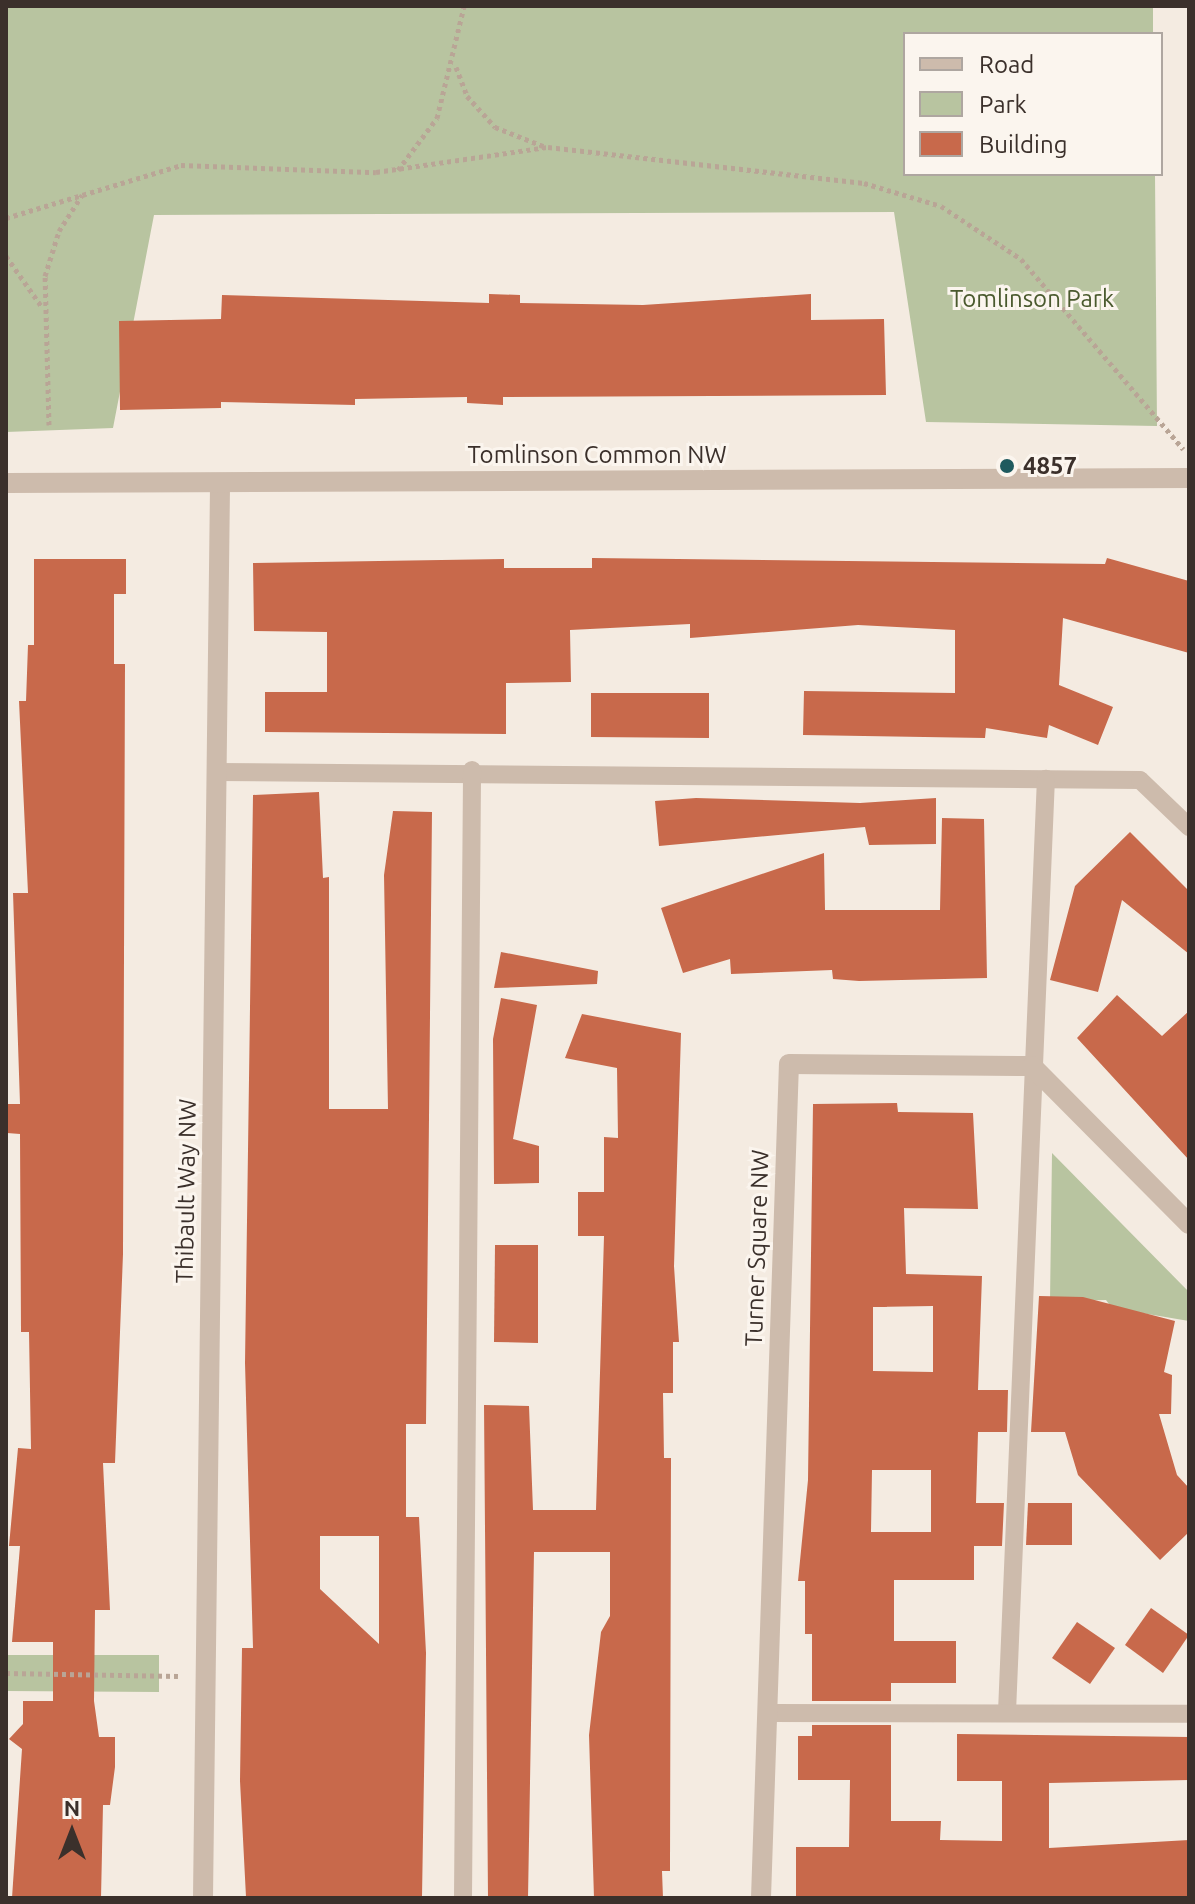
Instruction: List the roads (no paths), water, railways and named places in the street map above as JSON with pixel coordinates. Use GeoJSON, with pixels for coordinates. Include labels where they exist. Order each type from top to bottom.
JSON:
{"type":"FeatureCollection","features":[{"type":"Feature","properties":{"kind":"street","name":"Tomlinson Common NW"},"geometry":{"type":"LineString","coordinates":[[6,483],[1189,478]]}},
{"type":"Feature","properties":{"kind":"street","name":"Thibault Way NW"},"geometry":{"type":"LineString","coordinates":[[203,1898],[220,484]]}},
{"type":"Feature","properties":{"kind":"street","name":"Turner Square NW"},"geometry":{"type":"LineString","coordinates":[[761,1898],[789,1064],[1032,1066]]}},
{"type":"Feature","properties":{"kind":"street"},"geometry":{"type":"LineString","coordinates":[[1032,1066],[1189,1224]]}},
{"type":"Feature","properties":{"kind":"lane"},"geometry":{"type":"LineString","coordinates":[[463,1898],[472,770]]}},
{"type":"Feature","properties":{"kind":"lane"},"geometry":{"type":"LineString","coordinates":[[216,772],[472,770],[1140,780],[1189,827]]}},
{"type":"Feature","properties":{"kind":"lane"},"geometry":{"type":"LineString","coordinates":[[1007,1712],[1032,1066],[1040,1016],[1046,779]]}},
{"type":"Feature","properties":{"kind":"lane"},"geometry":{"type":"LineString","coordinates":[[768,1713],[1189,1714]]}},
{"type":"Feature","properties":{"kind":"place","name":"4857"},"geometry":{"type":"Point","coordinates":[1007,466]}},
{"type":"Feature","properties":{"kind":"park label","name":"Tomlinson Park"},"geometry":{"type":"Point","coordinates":[1032,299]}}]}
